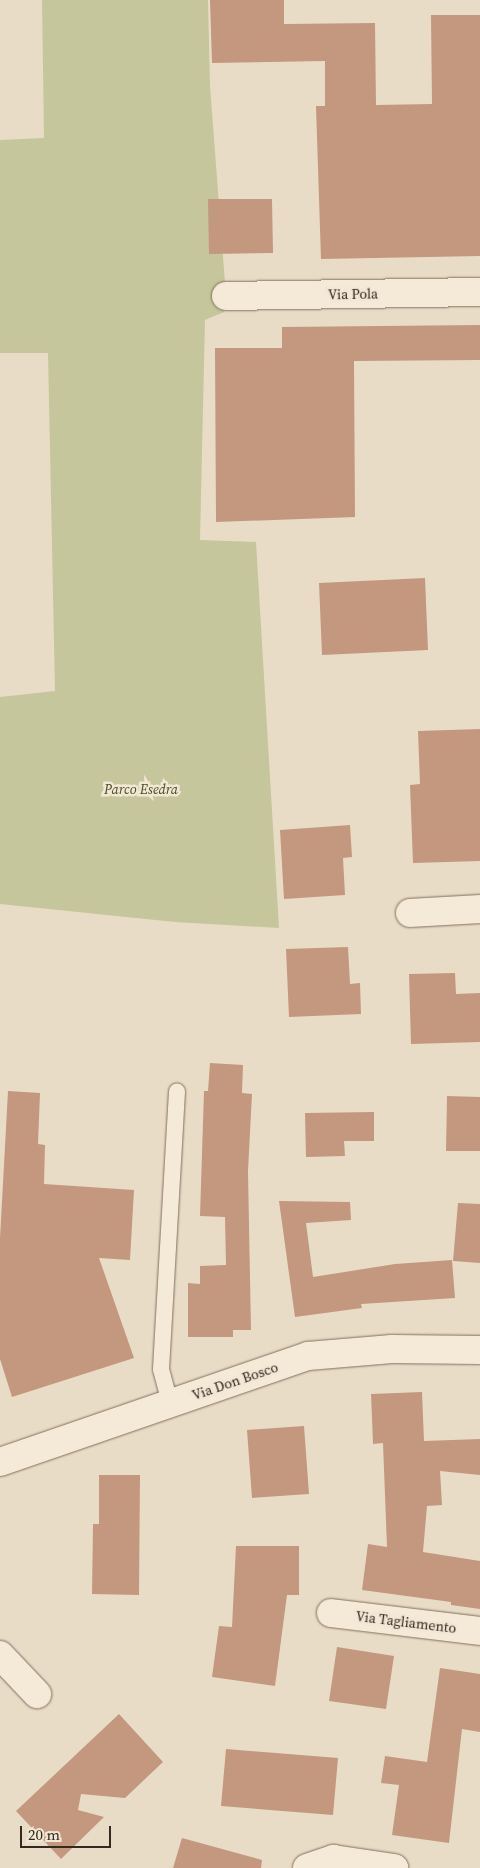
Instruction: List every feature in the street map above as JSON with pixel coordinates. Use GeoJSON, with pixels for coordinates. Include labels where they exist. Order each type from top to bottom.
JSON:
{"type":"FeatureCollection","features":[{"type":"Feature","properties":{"kind":"street","name":"Via Pola"},"geometry":{"type":"LineString","coordinates":[[226,296],[480,292]]}},
{"type":"Feature","properties":{"kind":"street"},"geometry":{"type":"LineString","coordinates":[[410,914],[480,909]]}},
{"type":"Feature","properties":{"kind":"street","name":"Via Don Bosco"},"geometry":{"type":"LineString","coordinates":[[0,1462],[308,1356],[392,1349],[480,1350]]}},
{"type":"Feature","properties":{"kind":"street","name":"Via Tagliamento"},"geometry":{"type":"LineString","coordinates":[[331,1613],[480,1631]]}},
{"type":"Feature","properties":{"kind":"street"},"geometry":{"type":"LineString","coordinates":[[0,1655],[37,1694]]}},
{"type":"Feature","properties":{"kind":"street"},"geometry":{"type":"LineString","coordinates":[[307,1868],[333,1859],[394,1868]]}},
{"type":"Feature","properties":{"kind":"lane"},"geometry":{"type":"LineString","coordinates":[[170,1403],[161,1369],[177,1091]]}},
{"type":"Feature","properties":{"kind":"green space","name":"Parco Esedra"},"geometry":{"type":"Polygon","coordinates":[[[42,0],[208,0],[210,86],[226,296],[224,312],[205,320],[200,540],[256,542],[279,928],[175,922],[0,904],[0,697],[55,691],[48,353],[0,353],[0,140],[44,138],[42,0]]]}},
{"type":"Feature","properties":{"kind":"building"},"geometry":{"type":"Polygon","coordinates":[[[210,0],[284,0],[284,24],[375,23],[376,105],[432,104],[431,15],[480,15],[480,256],[321,259],[316,106],[325,106],[325,61],[212,63],[210,0]]]}},
{"type":"Feature","properties":{"kind":"building"},"geometry":{"type":"Polygon","coordinates":[[[208,199],[272,199],[273,253],[209,254],[208,199]]]}},
{"type":"Feature","properties":{"kind":"building"},"geometry":{"type":"Polygon","coordinates":[[[480,325],[480,360],[354,361],[355,517],[216,522],[215,348],[282,348],[282,327],[480,325]]]}},
{"type":"Feature","properties":{"kind":"building"},"geometry":{"type":"Polygon","coordinates":[[[425,578],[428,650],[322,655],[319,583],[425,578]]]}},
{"type":"Feature","properties":{"kind":"building"},"geometry":{"type":"Polygon","coordinates":[[[480,729],[480,861],[413,863],[410,785],[420,784],[418,731],[480,729]]]}},
{"type":"Feature","properties":{"kind":"building"},"geometry":{"type":"Polygon","coordinates":[[[350,825],[352,857],[343,858],[345,895],[284,899],[280,830],[350,825]]]}},
{"type":"Feature","properties":{"kind":"building"},"geometry":{"type":"Polygon","coordinates":[[[348,947],[350,984],[360,983],[361,1014],[289,1017],[286,949],[348,947]]]}},
{"type":"Feature","properties":{"kind":"building"},"geometry":{"type":"Polygon","coordinates":[[[455,973],[456,994],[480,993],[480,1042],[411,1044],[409,974],[455,973]]]}},
{"type":"Feature","properties":{"kind":"building"},"geometry":{"type":"Polygon","coordinates":[[[210,1063],[243,1065],[242,1093],[252,1094],[248,1171],[251,1330],[233,1330],[233,1337],[188,1337],[188,1283],[200,1284],[200,1266],[226,1265],[225,1217],[200,1216],[204,1091],[208,1091],[210,1063]]]}},
{"type":"Feature","properties":{"kind":"building"},"geometry":{"type":"Polygon","coordinates":[[[8,1091],[40,1093],[38,1144],[45,1145],[44,1184],[134,1190],[130,1260],[99,1258],[134,1358],[12,1397],[0,1359],[0,1238],[8,1091]]]}},
{"type":"Feature","properties":{"kind":"building"},"geometry":{"type":"Polygon","coordinates":[[[447,1096],[480,1097],[480,1151],[446,1151],[447,1096]]]}},
{"type":"Feature","properties":{"kind":"building"},"geometry":{"type":"Polygon","coordinates":[[[374,1112],[374,1141],[344,1141],[345,1156],[306,1157],[305,1113],[374,1112]]]}},
{"type":"Feature","properties":{"kind":"building"},"geometry":{"type":"Polygon","coordinates":[[[279,1201],[350,1202],[351,1220],[306,1223],[313,1277],[395,1264],[452,1260],[455,1298],[361,1304],[362,1308],[295,1317],[279,1201]]]}},
{"type":"Feature","properties":{"kind":"building"},"geometry":{"type":"Polygon","coordinates":[[[458,1203],[480,1204],[480,1263],[453,1261],[458,1203]]]}},
{"type":"Feature","properties":{"kind":"building"},"geometry":{"type":"Polygon","coordinates":[[[422,1392],[424,1441],[480,1439],[480,1475],[440,1471],[442,1505],[427,1506],[423,1552],[480,1561],[480,1609],[451,1605],[451,1602],[362,1590],[368,1544],[387,1547],[383,1443],[373,1444],[371,1394],[422,1392]]]}},
{"type":"Feature","properties":{"kind":"building"},"geometry":{"type":"Polygon","coordinates":[[[304,1426],[309,1494],[252,1498],[247,1430],[304,1426]]]}},
{"type":"Feature","properties":{"kind":"building"},"geometry":{"type":"Polygon","coordinates":[[[99,1475],[140,1475],[139,1595],[92,1594],[93,1524],[99,1524],[99,1475]]]}},
{"type":"Feature","properties":{"kind":"building"},"geometry":{"type":"Polygon","coordinates":[[[236,1546],[299,1546],[299,1595],[287,1595],[275,1686],[212,1677],[219,1626],[232,1627],[236,1546]]]}},
{"type":"Feature","properties":{"kind":"building"},"geometry":{"type":"Polygon","coordinates":[[[337,1647],[394,1656],[386,1709],[329,1701],[337,1647]]]}},
{"type":"Feature","properties":{"kind":"building"},"geometry":{"type":"Polygon","coordinates":[[[440,1668],[480,1674],[480,1732],[462,1729],[449,1843],[392,1835],[399,1785],[381,1783],[385,1756],[427,1762],[440,1668]]]}},
{"type":"Feature","properties":{"kind":"building"},"geometry":{"type":"Polygon","coordinates":[[[119,1714],[163,1762],[125,1798],[81,1794],[78,1810],[104,1817],[61,1859],[16,1811],[119,1714]]]}},
{"type":"Feature","properties":{"kind":"building"},"geometry":{"type":"Polygon","coordinates":[[[226,1749],[338,1758],[333,1815],[221,1806],[226,1749]]]}},
{"type":"Feature","properties":{"kind":"building"},"geometry":{"type":"Polygon","coordinates":[[[182,1838],[262,1860],[261,1868],[173,1868],[182,1838]]]}}]}
